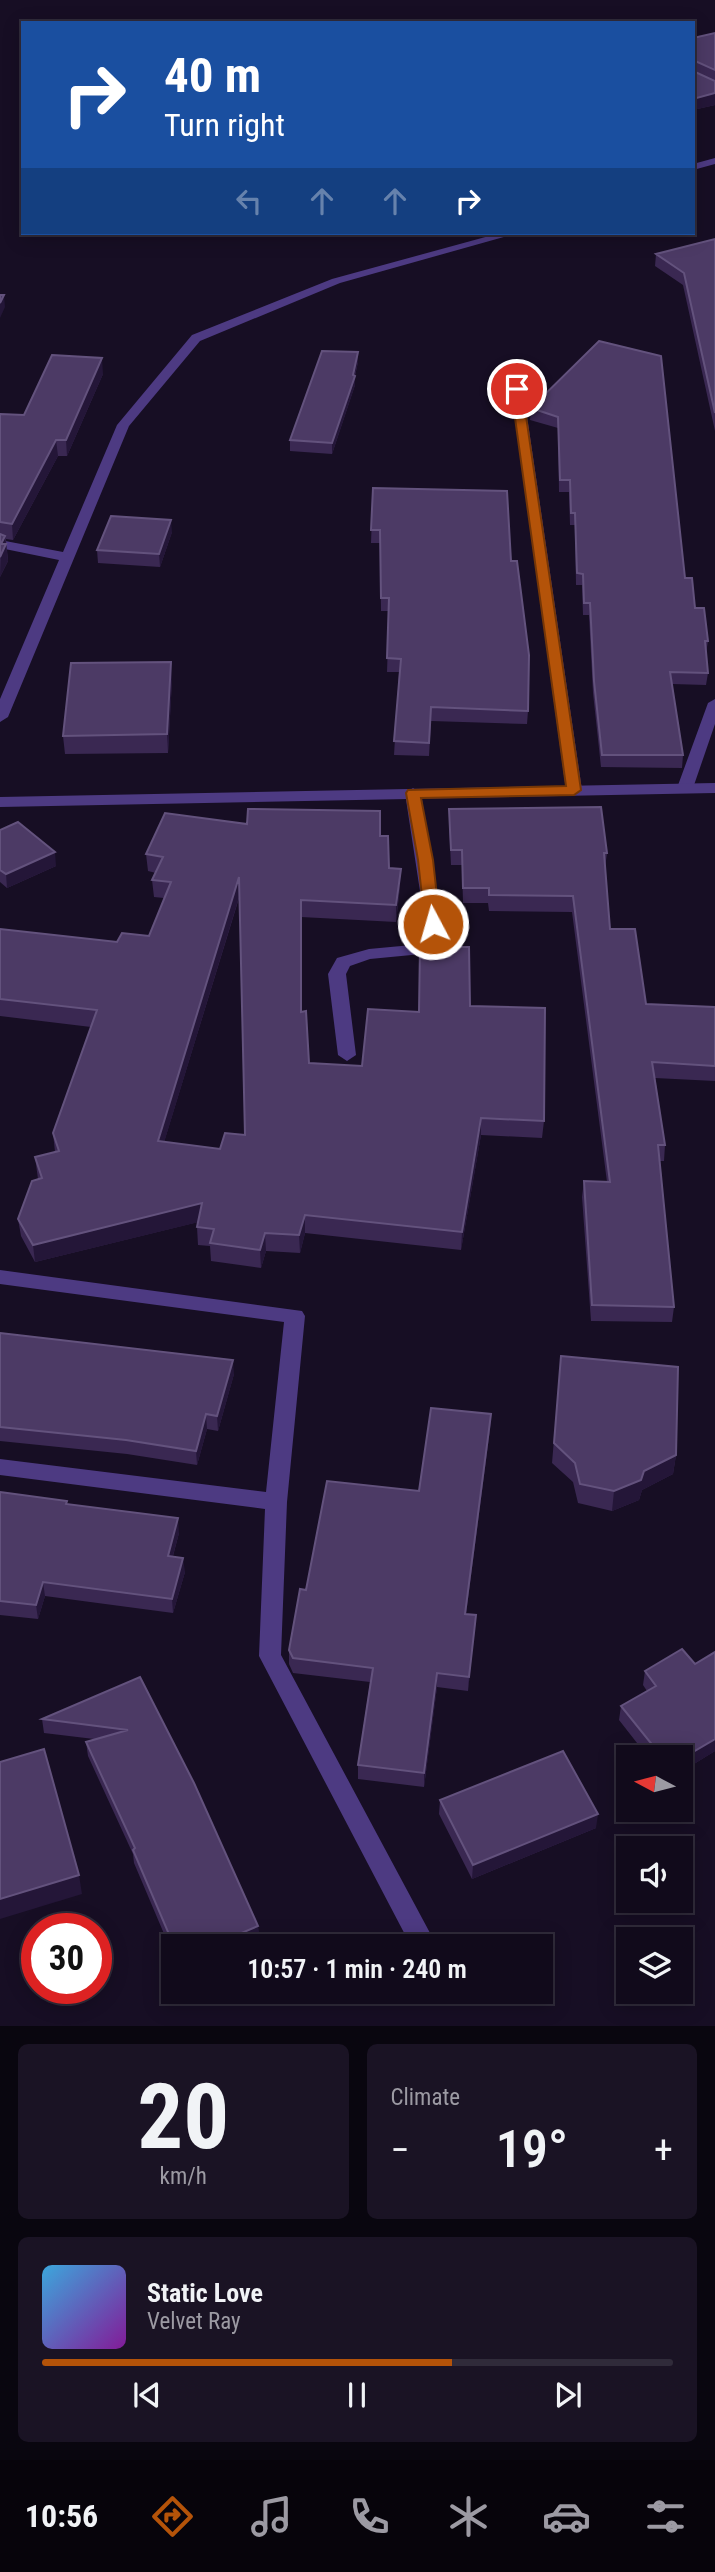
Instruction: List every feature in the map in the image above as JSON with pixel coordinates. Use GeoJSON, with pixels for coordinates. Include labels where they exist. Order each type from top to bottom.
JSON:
{"type":"FeatureCollection","features":[{"type":"Feature","properties":{"kind":"street"},"geometry":{"type":"LineString","coordinates":[[695,166],[715,161]]}},
{"type":"Feature","properties":{"kind":"street"},"geometry":{"type":"LineString","coordinates":[[0,717],[123,425],[196,338],[336,281],[505,235]]}},
{"type":"Feature","properties":{"kind":"street"},"geometry":{"type":"LineString","coordinates":[[517,389],[574,790]]}},
{"type":"Feature","properties":{"kind":"street"},"geometry":{"type":"LineString","coordinates":[[0,544],[68,557]]}},
{"type":"Feature","properties":{"kind":"street"},"geometry":{"type":"LineString","coordinates":[[685,788],[715,703]]}},
{"type":"Feature","properties":{"kind":"street"},"geometry":{"type":"LineString","coordinates":[[0,802],[715,788]]}},
{"type":"Feature","properties":{"kind":"street"},"geometry":{"type":"LineString","coordinates":[[347,1055],[337,974],[343,962],[369,954],[416,950],[427,943],[433,924],[413,793]]}},
{"type":"Feature","properties":{"kind":"street"},"geometry":{"type":"LineString","coordinates":[[0,1277],[295,1316],[276,1502],[270,1656],[418,1934]]}},
{"type":"Feature","properties":{"kind":"street"},"geometry":{"type":"LineString","coordinates":[[0,1467],[276,1502]]}},
{"type":"Feature","properties":{"kind":"building"},"geometry":{"type":"Polygon","coordinates":[[[715,33],[715,70],[695,61],[695,38],[715,33]]]}},
{"type":"Feature","properties":{"kind":"building"},"geometry":{"type":"Polygon","coordinates":[[[695,72],[715,81],[715,93],[695,98],[695,72]]]}},
{"type":"Feature","properties":{"kind":"building"},"geometry":{"type":"Polygon","coordinates":[[[715,239],[715,413],[684,273],[656,254],[715,239]]]}},
{"type":"Feature","properties":{"kind":"building"},"geometry":{"type":"Polygon","coordinates":[[[599,341],[661,356],[685,578],[692,578],[695,608],[704,608],[708,641],[705,641],[708,673],[670,672],[683,755],[602,755],[594,681],[590,603],[584,603],[583,574],[577,573],[575,513],[571,513],[570,480],[560,480],[558,417],[531,408],[599,341]]]}},
{"type":"Feature","properties":{"kind":"building"},"geometry":{"type":"Polygon","coordinates":[[[322,351],[358,352],[353,375],[355,376],[332,443],[290,440],[322,351]]]}},
{"type":"Feature","properties":{"kind":"building"},"geometry":{"type":"Polygon","coordinates":[[[52,355],[102,358],[66,440],[56,440],[12,524],[0,522],[0,414],[24,415],[52,355]]]}},
{"type":"Feature","properties":{"kind":"building"},"geometry":{"type":"Polygon","coordinates":[[[373,488],[507,491],[511,561],[517,561],[529,655],[528,711],[431,707],[429,743],[394,741],[401,659],[387,658],[389,598],[381,598],[380,530],[371,530],[373,488]]]}},
{"type":"Feature","properties":{"kind":"building"},"geometry":{"type":"Polygon","coordinates":[[[111,516],[171,520],[159,554],[97,550],[111,516]]]}},
{"type":"Feature","properties":{"kind":"building"},"geometry":{"type":"Polygon","coordinates":[[[0,534],[5,536],[1,544],[6,544],[0,557],[0,534]]]}},
{"type":"Feature","properties":{"kind":"building"},"geometry":{"type":"Polygon","coordinates":[[[171,662],[167,734],[63,736],[71,663],[171,662]]]}},
{"type":"Feature","properties":{"kind":"building"},"geometry":{"type":"Polygon","coordinates":[[[601,807],[607,853],[604,853],[610,929],[635,929],[646,1004],[715,1007],[715,1066],[652,1062],[665,1145],[658,1145],[674,1307],[592,1305],[584,1181],[610,1182],[573,896],[489,895],[489,888],[463,888],[462,850],[451,850],[449,809],[601,807]]]}},
{"type":"Feature","properties":{"kind":"building"},"geometry":{"type":"Polygon","coordinates":[[[248,809],[380,811],[380,836],[388,836],[389,868],[401,869],[396,905],[301,900],[301,1012],[306,1011],[309,1063],[362,1066],[368,1009],[419,1012],[420,947],[469,947],[470,1006],[545,1008],[544,1121],[481,1118],[462,1232],[305,1215],[299,1235],[265,1233],[260,1250],[210,1243],[214,1229],[197,1227],[202,1203],[33,1245],[18,1219],[32,1181],[42,1178],[35,1157],[59,1151],[53,1133],[97,1010],[0,999],[0,929],[117,942],[122,933],[149,936],[171,882],[152,880],[163,857],[146,854],[165,813],[247,824],[248,809]],[[239,877],[158,1141],[220,1149],[225,1133],[245,1135],[239,877]]]}},
{"type":"Feature","properties":{"kind":"building"},"geometry":{"type":"Polygon","coordinates":[[[18,822],[55,852],[6,874],[0,870],[0,830],[18,822]]]}},
{"type":"Feature","properties":{"kind":"building"},"geometry":{"type":"Polygon","coordinates":[[[0,1333],[233,1360],[217,1416],[206,1414],[196,1451],[126,1440],[0,1427],[0,1333]]]}},
{"type":"Feature","properties":{"kind":"building"},"geometry":{"type":"Polygon","coordinates":[[[561,1356],[678,1367],[676,1455],[644,1471],[641,1480],[614,1491],[580,1484],[575,1463],[554,1443],[561,1356]]]}},
{"type":"Feature","properties":{"kind":"building"},"geometry":{"type":"Polygon","coordinates":[[[431,1408],[491,1414],[465,1614],[476,1615],[469,1677],[437,1673],[424,1773],[358,1765],[373,1668],[293,1658],[289,1650],[300,1589],[306,1590],[327,1481],[419,1491],[431,1408]]]}},
{"type":"Feature","properties":{"kind":"building"},"geometry":{"type":"Polygon","coordinates":[[[0,1492],[67,1501],[66,1504],[178,1518],[168,1556],[183,1558],[172,1599],[43,1582],[36,1605],[0,1601],[0,1492]]]}},
{"type":"Feature","properties":{"kind":"building"},"geometry":{"type":"Polygon","coordinates":[[[682,1649],[695,1664],[715,1652],[715,1739],[693,1752],[693,1745],[652,1745],[621,1706],[656,1686],[645,1671],[682,1649]]]}},
{"type":"Feature","properties":{"kind":"building"},"geometry":{"type":"Polygon","coordinates":[[[140,1677],[194,1783],[258,1926],[239,1934],[169,1934],[133,1850],[135,1848],[86,1742],[128,1730],[42,1719],[140,1677]]]}},
{"type":"Feature","properties":{"kind":"building"},"geometry":{"type":"Polygon","coordinates":[[[44,1749],[79,1875],[0,1899],[0,1762],[44,1749]]]}},
{"type":"Feature","properties":{"kind":"building"},"geometry":{"type":"Polygon","coordinates":[[[563,1751],[598,1814],[473,1865],[440,1800],[563,1751]]]}},
{"type":"Feature","properties":{"kind":"route"},"geometry":{"type":"LineString","coordinates":[[433,924],[413,793],[574,790],[517,389]]}}]}
